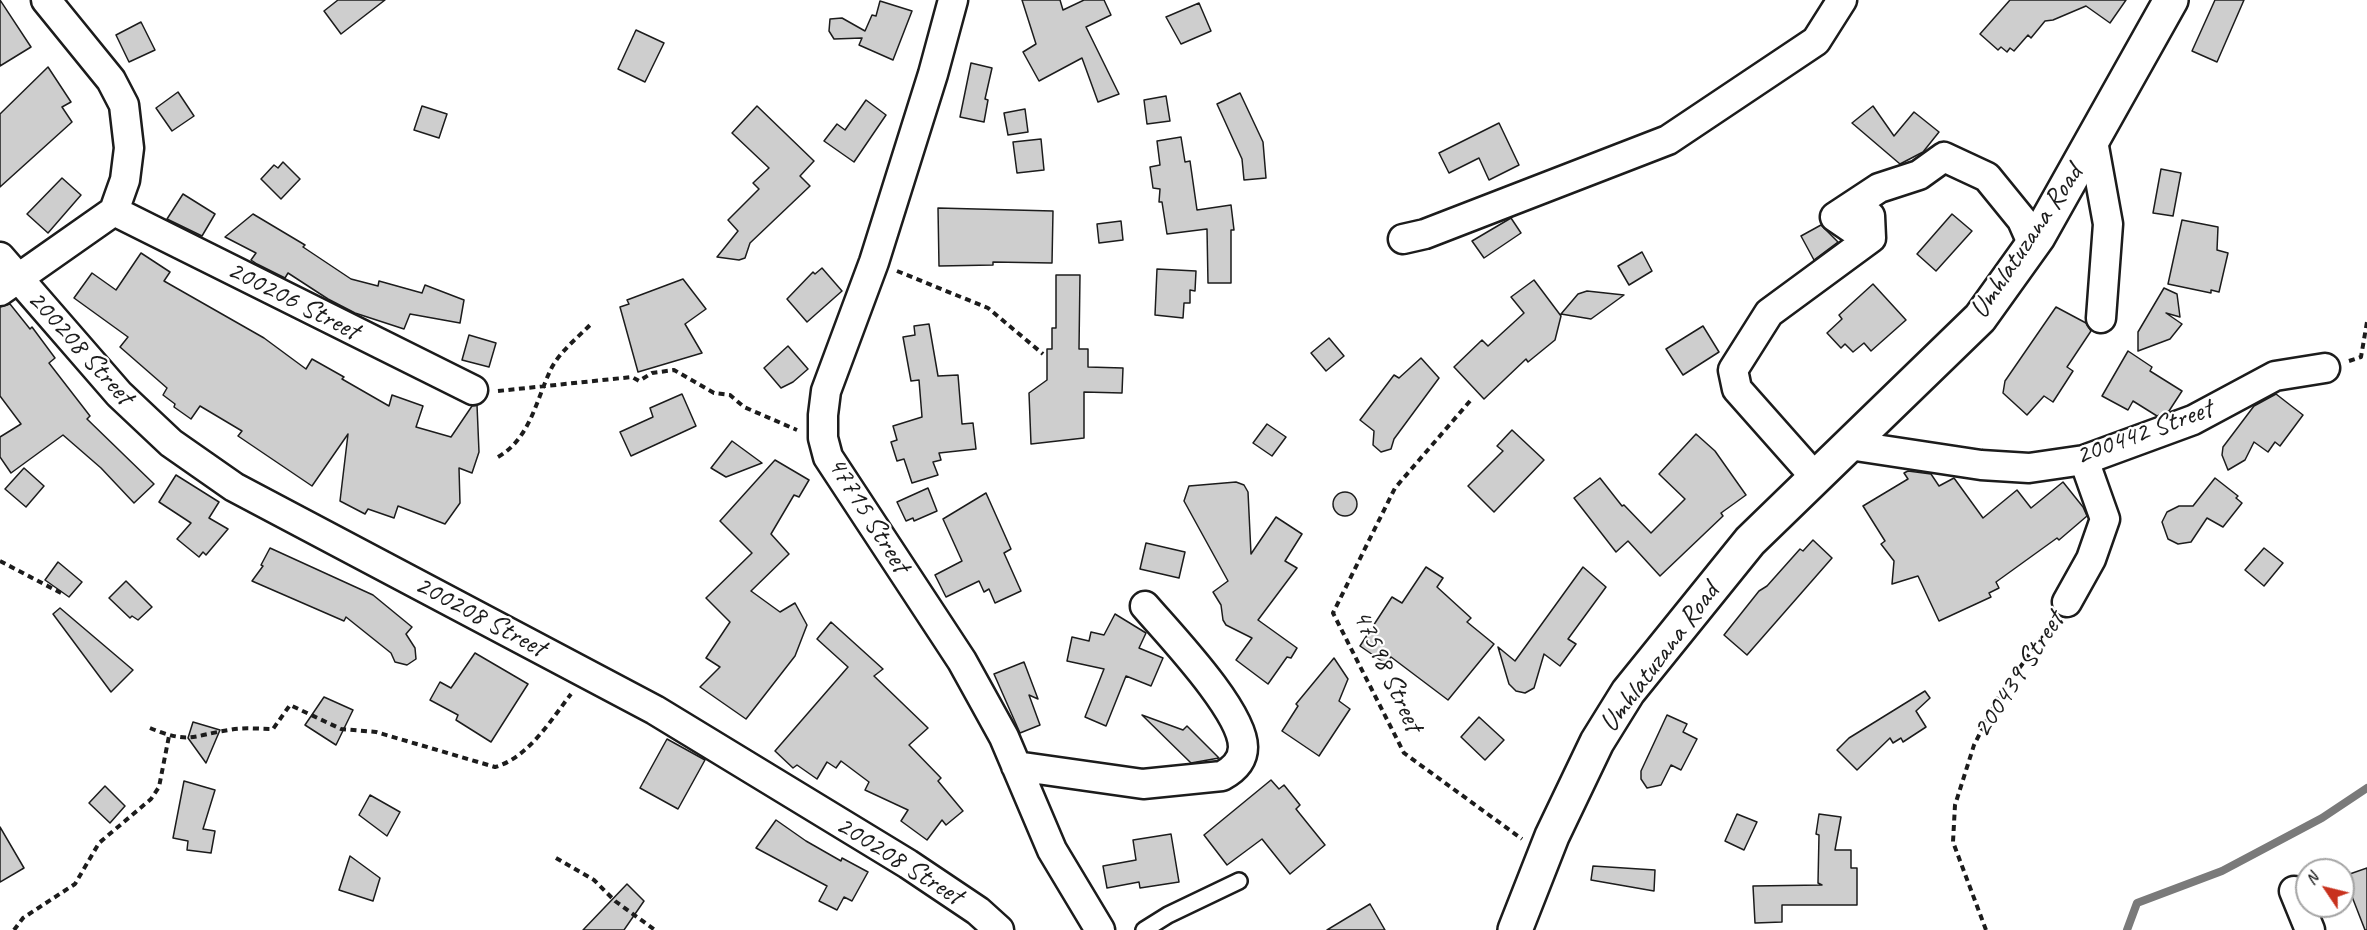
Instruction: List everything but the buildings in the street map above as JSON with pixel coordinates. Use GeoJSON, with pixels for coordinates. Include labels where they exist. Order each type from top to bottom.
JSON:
{"type":"FeatureCollection","features":[{"type":"Feature","properties":{"kind":"street"},"geometry":{"type":"LineString","coordinates":[[9,286],[114,211],[125,180],[129,148],[124,105],[111,80],[46,0]]}},
{"type":"Feature","properties":{"kind":"street","name":"47715 Street"},"geometry":{"type":"LineString","coordinates":[[953,0],[933,74],[874,262],[826,391],[823,416],[824,438],[828,457],[962,661],[1004,737],[1052,850],[1100,930]]}},
{"type":"Feature","properties":{"kind":"street"},"geometry":{"type":"LineString","coordinates":[[1402,239],[1425,234],[1668,140],[1816,41],[1842,0]]}},
{"type":"Feature","properties":{"kind":"street","name":"Umhlatuzana Road"},"geometry":{"type":"LineString","coordinates":[[1515,930],[1544,856],[1598,742],[1628,692],[1750,541],[1980,318],[2032,245],[2171,0]]}},
{"type":"Feature","properties":{"kind":"street"},"geometry":{"type":"LineString","coordinates":[[2093,141],[2108,224],[2101,318]]}},
{"type":"Feature","properties":{"kind":"street"},"geometry":{"type":"LineString","coordinates":[[1815,477],[1737,389],[1733,370],[1769,313],[1871,237],[1869,216],[1854,230],[1835,217],[1879,188],[1919,175],[1944,157],[1988,177],[2022,220],[2032,245]]}},
{"type":"Feature","properties":{"kind":"street","name":"200206 Street"},"geometry":{"type":"LineString","coordinates":[[114,211],[473,390]]}},
{"type":"Feature","properties":{"kind":"street","name":"200208 Street"},"geometry":{"type":"LineString","coordinates":[[0,257],[9,286],[171,443],[234,487],[655,710],[908,864],[978,911],[999,930]]}},
{"type":"Feature","properties":{"kind":"street","name":"200442 Street"},"geometry":{"type":"LineString","coordinates":[[1849,445],[1981,465],[2029,468],[2084,460],[2193,420],[2275,376],[2325,368]]}},
{"type":"Feature","properties":{"kind":"street","name":"200439 Street"},"geometry":{"type":"LineString","coordinates":[[2067,602],[2091,559],[2105,519],[2084,460]]}},
{"type":"Feature","properties":{"kind":"street"},"geometry":{"type":"LineString","coordinates":[[1016,766],[1143,784],[1222,776],[1233,770],[1243,748],[1240,733],[1208,677],[1145,606]]}},
{"type":"Feature","properties":{"kind":"street"},"geometry":{"type":"LineString","coordinates":[[2294,891],[2310,930]]}},
{"type":"Feature","properties":{"kind":"lane"},"geometry":{"type":"LineString","coordinates":[[1144,930],[1168,915],[1239,881]]}},
{"type":"Feature","properties":{"kind":"path"},"geometry":{"type":"LineString","coordinates":[[874,262],[988,308],[1043,354]]}},
{"type":"Feature","properties":{"kind":"path"},"geometry":{"type":"LineString","coordinates":[[2325,368],[2361,357],[2367,322]]}},
{"type":"Feature","properties":{"kind":"path"},"geometry":{"type":"LineString","coordinates":[[498,457],[511,449],[519,440],[553,365],[590,325]]}},
{"type":"Feature","properties":{"kind":"path"},"geometry":{"type":"LineString","coordinates":[[473,390],[491,392],[632,377],[639,381],[652,373],[674,370],[714,393],[730,395],[756,413],[824,438]]}},
{"type":"Feature","properties":{"kind":"path","name":"47598 Street"},"geometry":{"type":"LineString","coordinates":[[1470,401],[1395,488],[1333,613],[1404,753],[1544,856]]}},
{"type":"Feature","properties":{"kind":"path"},"geometry":{"type":"LineString","coordinates":[[0,561],[61,593]]}},
{"type":"Feature","properties":{"kind":"path","name":"200439 Street"},"geometry":{"type":"LineString","coordinates":[[1986,930],[1953,842],[1955,806],[1974,745],[1998,698],[2067,602]]}},
{"type":"Feature","properties":{"kind":"path"},"geometry":{"type":"LineString","coordinates":[[150,728],[169,736],[192,739],[230,729],[273,729],[290,705],[341,729],[376,732],[495,767],[518,756],[545,729],[586,674]]}},
{"type":"Feature","properties":{"kind":"path"},"geometry":{"type":"LineString","coordinates":[[14,930],[23,918],[75,884],[99,843],[151,799],[159,787],[169,736]]}},
{"type":"Feature","properties":{"kind":"path"},"geometry":{"type":"LineString","coordinates":[[556,858],[594,880],[615,901],[655,930]]}},
{"type":"Feature","properties":{"kind":"waterway"},"geometry":{"type":"LineString","coordinates":[[2127,930],[2137,903],[2222,871],[2322,818],[2367,788]]}}]}
